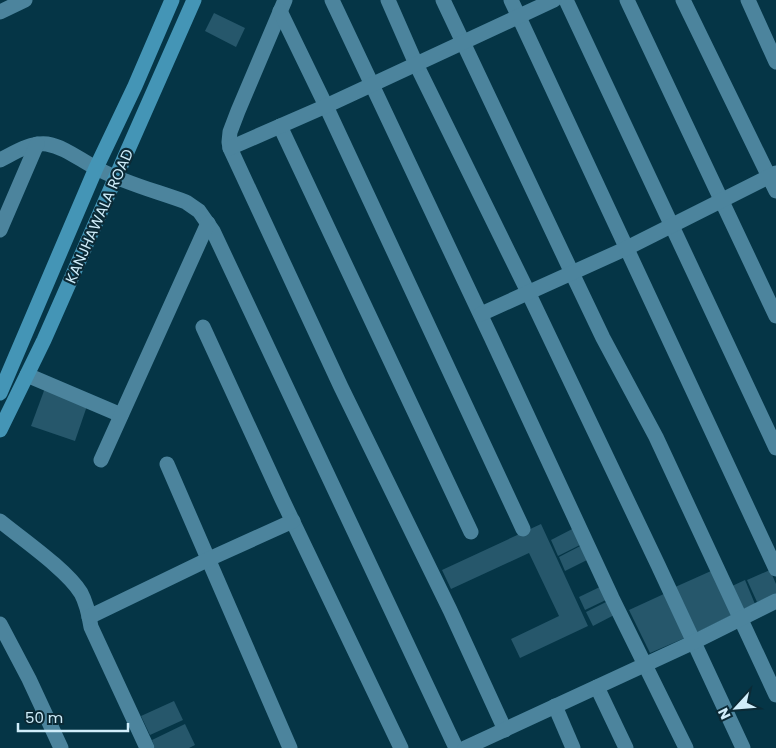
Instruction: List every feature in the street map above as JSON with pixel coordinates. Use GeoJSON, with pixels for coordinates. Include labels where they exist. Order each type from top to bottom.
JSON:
{"type":"FeatureCollection","features":[{"type":"Feature","properties":{"kind":"main road","name":"KANJHAWALA ROAD"},"geometry":{"type":"LineString","coordinates":[[0,393],[96,168],[135,86],[172,0]]}},
{"type":"Feature","properties":{"kind":"main road","name":"KANJHAWALA ROAD"},"geometry":{"type":"LineString","coordinates":[[0,430],[27,375],[194,0]]}},
{"type":"Feature","properties":{"kind":"street"},"geometry":{"type":"LineString","coordinates":[[4,7],[25,0]]}},
{"type":"Feature","properties":{"kind":"street"},"geometry":{"type":"LineString","coordinates":[[332,0],[481,314],[612,598],[686,748]]}},
{"type":"Feature","properties":{"kind":"street"},"geometry":{"type":"LineString","coordinates":[[388,0],[416,64],[528,292],[743,748]]}},
{"type":"Feature","properties":{"kind":"street"},"geometry":{"type":"LineString","coordinates":[[443,0],[603,338],[656,437],[776,695]]}},
{"type":"Feature","properties":{"kind":"street"},"geometry":{"type":"LineString","coordinates":[[511,0],[776,569]]}},
{"type":"Feature","properties":{"kind":"street"},"geometry":{"type":"LineString","coordinates":[[230,148],[326,106],[554,0]]}},
{"type":"Feature","properties":{"kind":"street"},"geometry":{"type":"LineString","coordinates":[[566,0],[776,448]]}},
{"type":"Feature","properties":{"kind":"street"},"geometry":{"type":"LineString","coordinates":[[683,0],[773,175],[776,192]]}},
{"type":"Feature","properties":{"kind":"street"},"geometry":{"type":"LineString","coordinates":[[748,0],[776,62]]}},
{"type":"Feature","properties":{"kind":"street"},"geometry":{"type":"LineString","coordinates":[[630,1],[721,201],[776,316]]}},
{"type":"Feature","properties":{"kind":"street"},"geometry":{"type":"LineString","coordinates":[[283,6],[326,106],[523,528]]}},
{"type":"Feature","properties":{"kind":"street"},"geometry":{"type":"LineString","coordinates":[[283,6],[230,132],[228,142],[337,378],[450,610],[505,730]]}},
{"type":"Feature","properties":{"kind":"street"},"geometry":{"type":"LineString","coordinates":[[280,126],[471,532]]}},
{"type":"Feature","properties":{"kind":"street"},"geometry":{"type":"LineString","coordinates":[[0,230],[37,144]]}},
{"type":"Feature","properties":{"kind":"street"},"geometry":{"type":"LineString","coordinates":[[0,160],[20,149],[37,144],[58,147],[96,168],[186,202],[199,211],[208,223],[456,748]]}},
{"type":"Feature","properties":{"kind":"street"},"geometry":{"type":"LineString","coordinates":[[481,314],[627,248],[773,175]]}},
{"type":"Feature","properties":{"kind":"street"},"geometry":{"type":"LineString","coordinates":[[101,460],[208,223]]}},
{"type":"Feature","properties":{"kind":"street"},"geometry":{"type":"LineString","coordinates":[[203,327],[401,748]]}},
{"type":"Feature","properties":{"kind":"street"},"geometry":{"type":"LineString","coordinates":[[27,375],[121,415]]}},
{"type":"Feature","properties":{"kind":"street"},"geometry":{"type":"LineString","coordinates":[[167,464],[290,748]]}},
{"type":"Feature","properties":{"kind":"street"},"geometry":{"type":"LineString","coordinates":[[0,521],[60,570],[75,585],[84,599],[94,635],[147,748]]}},
{"type":"Feature","properties":{"kind":"street"},"geometry":{"type":"LineString","coordinates":[[89,618],[209,559],[293,521]]}},
{"type":"Feature","properties":{"kind":"street"},"geometry":{"type":"LineString","coordinates":[[465,748],[694,642],[776,601]]}},
{"type":"Feature","properties":{"kind":"street"},"geometry":{"type":"LineString","coordinates":[[0,624],[29,679],[61,748]]}},
{"type":"Feature","properties":{"kind":"street"},"geometry":{"type":"LineString","coordinates":[[597,687],[626,748]]}},
{"type":"Feature","properties":{"kind":"street"},"geometry":{"type":"LineString","coordinates":[[555,706],[573,748]]}},
{"type":"Feature","properties":{"kind":"building"},"geometry":{"type":"Polygon","coordinates":[[[214,13],[245,28],[236,47],[205,31],[214,13]]]}},
{"type":"Feature","properties":{"kind":"building"},"geometry":{"type":"Polygon","coordinates":[[[45,388],[88,403],[75,441],[31,426],[45,388]]]}},
{"type":"Feature","properties":{"kind":"building"},"geometry":{"type":"Polygon","coordinates":[[[541,524],[588,626],[520,658],[511,639],[559,616],[529,553],[451,589],[442,570],[541,524]]]}},
{"type":"Feature","properties":{"kind":"building"},"geometry":{"type":"Polygon","coordinates":[[[578,526],[586,542],[558,556],[551,540],[578,526]]]}},
{"type":"Feature","properties":{"kind":"building"},"geometry":{"type":"Polygon","coordinates":[[[586,543],[593,557],[565,571],[559,557],[586,543]]]}},
{"type":"Feature","properties":{"kind":"building"},"geometry":{"type":"Polygon","coordinates":[[[770,570],[776,584],[776,594],[757,602],[747,580],[770,570]]]}},
{"type":"Feature","properties":{"kind":"building"},"geometry":{"type":"Polygon","coordinates":[[[711,571],[732,615],[694,634],[673,588],[711,571]]]}},
{"type":"Feature","properties":{"kind":"building"},"geometry":{"type":"Polygon","coordinates":[[[745,580],[755,604],[741,610],[730,587],[745,580]]]}},
{"type":"Feature","properties":{"kind":"building"},"geometry":{"type":"Polygon","coordinates":[[[604,585],[610,598],[585,610],[579,597],[604,585]]]}},
{"type":"Feature","properties":{"kind":"building"},"geometry":{"type":"Polygon","coordinates":[[[666,593],[687,637],[650,653],[629,610],[666,593]]]}},
{"type":"Feature","properties":{"kind":"building"},"geometry":{"type":"Polygon","coordinates":[[[612,599],[618,613],[593,626],[586,612],[612,599]]]}},
{"type":"Feature","properties":{"kind":"building"},"geometry":{"type":"Polygon","coordinates":[[[174,701],[183,720],[150,735],[141,716],[174,701]]]}},
{"type":"Feature","properties":{"kind":"building"},"geometry":{"type":"Polygon","coordinates":[[[185,724],[195,745],[189,748],[155,748],[152,740],[185,724]]]}}]}
